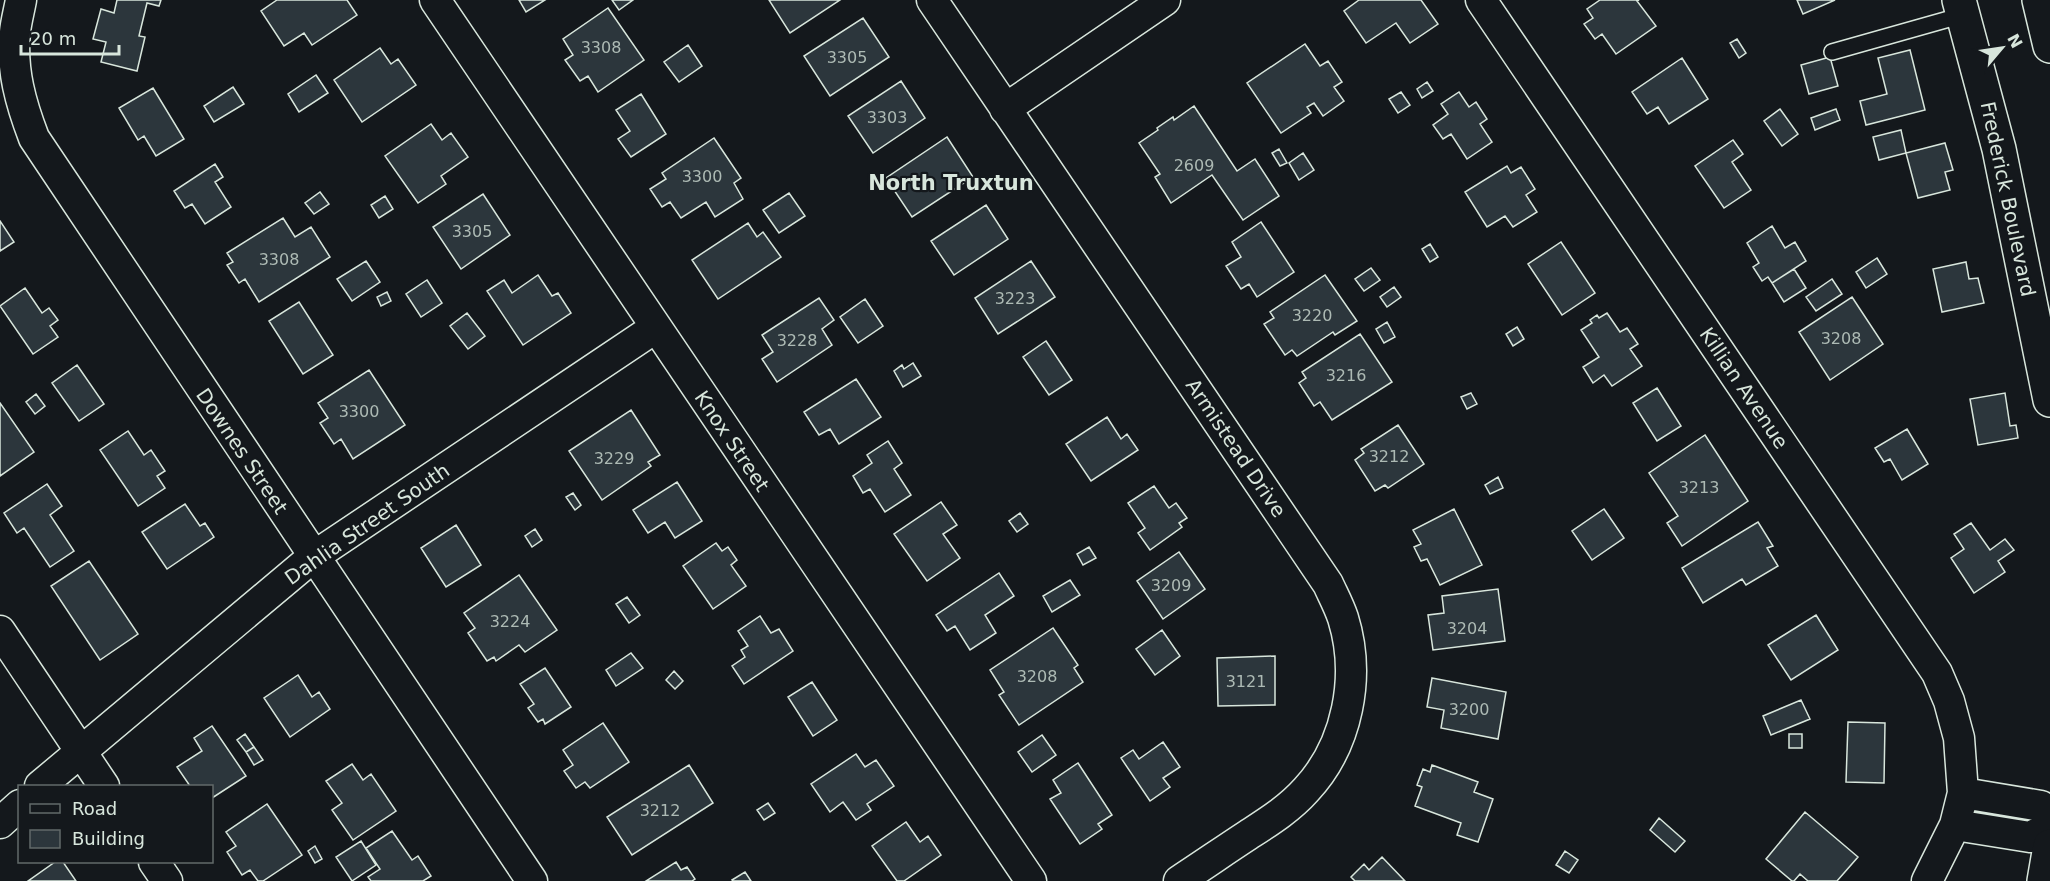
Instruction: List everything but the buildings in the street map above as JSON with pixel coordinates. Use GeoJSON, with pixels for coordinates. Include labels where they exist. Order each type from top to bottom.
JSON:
{"type":"FeatureCollection","features":[{"type":"Feature","properties":{"kind":"main road"},"geometry":{"type":"LineString","coordinates":[[2039,0],[2050,46]]}},
{"type":"Feature","properties":{"kind":"main road","name":"Frederick Boulevard"},"geometry":{"type":"LineString","coordinates":[[1961,7],[1999,149],[2050,400]]}},
{"type":"Feature","properties":{"kind":"main road"},"geometry":{"type":"LineString","coordinates":[[2044,881],[2050,846]]}},
{"type":"Feature","properties":{"kind":"street","name":"Downes Street"},"geometry":{"type":"LineString","coordinates":[[21,0],[15,33],[15,71],[21,102],[34,138],[532,881]]}},
{"type":"Feature","properties":{"kind":"street","name":"Knox Street"},"geometry":{"type":"LineString","coordinates":[[435,0],[1031,881]]}},
{"type":"Feature","properties":{"kind":"street","name":"Armistead Drive"},"geometry":{"type":"LineString","coordinates":[[932,0],[1328,584],[1343,618],[1350,654],[1350,691],[1345,719],[1332,753],[1307,790],[1279,814],[1179,881]]}},
{"type":"Feature","properties":{"kind":"street"},"geometry":{"type":"LineString","coordinates":[[1005,109],[1165,0]]}},
{"type":"Feature","properties":{"kind":"street","name":"Killian Avenue"},"geometry":{"type":"LineString","coordinates":[[1481,0],[1937,673],[1949,701],[1959,738],[1963,793],[1955,825],[1927,881]]}},
{"type":"Feature","properties":{"kind":"street","name":"Dahlia Street South"},"geometry":{"type":"LineString","coordinates":[[41,785],[314,557],[655,328]]}},
{"type":"Feature","properties":{"kind":"street"},"geometry":{"type":"LineString","coordinates":[[0,631],[103,785]]}},
{"type":"Feature","properties":{"kind":"street"},"geometry":{"type":"LineString","coordinates":[[1963,793],[2041,806],[2050,819]]}},
{"type":"Feature","properties":{"kind":"street"},"geometry":{"type":"LineString","coordinates":[[0,823],[18,807]]}},
{"type":"Feature","properties":{"kind":"street"},"geometry":{"type":"LineString","coordinates":[[1955,825],[2030,837],[2050,827]]}},
{"type":"Feature","properties":{"kind":"street"},"geometry":{"type":"LineString","coordinates":[[155,863],[167,881]]}},
{"type":"Feature","properties":{"kind":"lane"},"geometry":{"type":"LineString","coordinates":[[1832,52],[1961,7]]}},
{"type":"Feature","properties":{"kind":"district","name":"North Truxtun"},"geometry":{"type":"Point","coordinates":[951,183]}}]}
